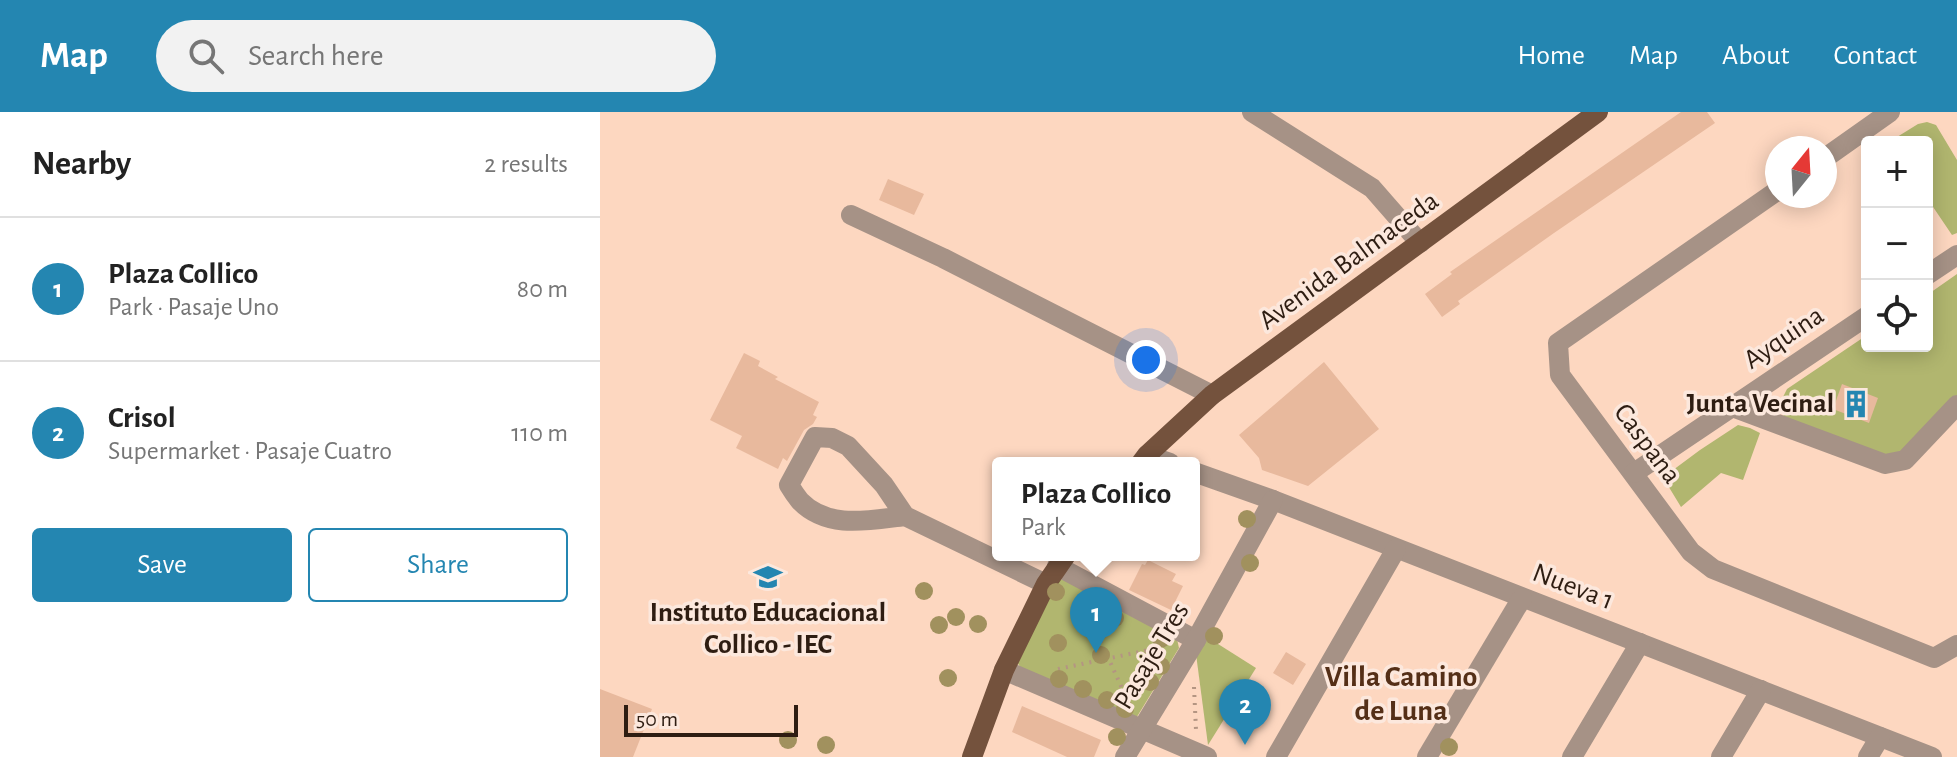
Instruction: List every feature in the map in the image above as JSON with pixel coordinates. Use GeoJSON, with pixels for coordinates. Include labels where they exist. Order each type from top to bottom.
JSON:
{"type":"FeatureCollection","features":[{"type":"Feature","properties":{"kind":"main road","name":"Avenida Balmaceda"},"geometry":{"type":"LineString","coordinates":[[1146,457],[1212,395],[1598,112]]}},
{"type":"Feature","properties":{"kind":"main road"},"geometry":{"type":"LineString","coordinates":[[972,757],[1012,673],[1056,568]]}},
{"type":"Feature","properties":{"kind":"street"},"geometry":{"type":"LineString","coordinates":[[1252,112],[1372,188],[1420,243]]}},
{"type":"Feature","properties":{"kind":"street"},"geometry":{"type":"LineString","coordinates":[[1837,150],[1890,112]]}},
{"type":"Feature","properties":{"kind":"street","name":"Caspana"},"geometry":{"type":"LineString","coordinates":[[1765,199],[1558,343],[1560,375],[1691,552],[1713,569],[1934,658],[1957,645]]}},
{"type":"Feature","properties":{"kind":"street"},"geometry":{"type":"LineString","coordinates":[[851,215],[943,258],[1212,395]]}},
{"type":"Feature","properties":{"kind":"street"},"geometry":{"type":"LineString","coordinates":[[1933,271],[1957,255]]}},
{"type":"Feature","properties":{"kind":"street","name":"Ayquina"},"geometry":{"type":"LineString","coordinates":[[1634,473],[1861,320]]}},
{"type":"Feature","properties":{"kind":"street","name":"Ayquina"},"geometry":{"type":"LineString","coordinates":[[1732,407],[1885,464],[1905,460],[1957,405]]}},
{"type":"Feature","properties":{"kind":"street"},"geometry":{"type":"LineString","coordinates":[[905,516],[866,464],[848,446],[832,438],[815,437],[789,485],[800,501],[818,515],[835,521],[905,516],[992,546]]}},
{"type":"Feature","properties":{"kind":"street","name":"Nueva 1"},"geometry":{"type":"LineString","coordinates":[[1200,474],[1932,757]]}},
{"type":"Feature","properties":{"kind":"street","name":"Pasaje Tres"},"geometry":{"type":"LineString","coordinates":[[1125,757],[1194,643],[1273,500]]}},
{"type":"Feature","properties":{"kind":"street"},"geometry":{"type":"LineString","coordinates":[[1276,757],[1396,549]]}},
{"type":"Feature","properties":{"kind":"street"},"geometry":{"type":"LineString","coordinates":[[1036,561],[1056,568],[1194,643]]}},
{"type":"Feature","properties":{"kind":"street"},"geometry":{"type":"LineString","coordinates":[[1427,757],[1522,598]]}},
{"type":"Feature","properties":{"kind":"street"},"geometry":{"type":"LineString","coordinates":[[1572,757],[1640,643]]}},
{"type":"Feature","properties":{"kind":"street"},"geometry":{"type":"LineString","coordinates":[[1012,673],[1202,755]]}},
{"type":"Feature","properties":{"kind":"street"},"geometry":{"type":"LineString","coordinates":[[1721,757],[1761,690]]}},
{"type":"Feature","properties":{"kind":"street"},"geometry":{"type":"LineString","coordinates":[[1868,757],[1880,737]]}},
{"type":"Feature","properties":{"kind":"path"},"geometry":{"type":"LineString","coordinates":[[1079,594],[1141,729]]}},
{"type":"Feature","properties":{"kind":"path"},"geometry":{"type":"LineString","coordinates":[[1012,673],[1194,643],[1202,755]]}},
{"type":"Feature","properties":{"kind":"green space"},"geometry":{"type":"Polygon","coordinates":[[[1927,122],[1936,125],[1957,160],[1957,233],[1952,235],[1933,207],[1933,136],[1899,136],[1927,122]]]}},
{"type":"Feature","properties":{"kind":"green space"},"geometry":{"type":"Polygon","coordinates":[[[1957,274],[1957,405],[1904,461],[1785,419],[1779,405],[1787,389],[1861,339],[1861,352],[1933,352],[1933,291],[1957,274]]]}},
{"type":"Feature","properties":{"kind":"green space"},"geometry":{"type":"Polygon","coordinates":[[[1738,425],[1760,433],[1743,480],[1721,473],[1681,507],[1667,484],[1669,473],[1738,425]]]}},
{"type":"Feature","properties":{"kind":"green space"},"geometry":{"type":"Polygon","coordinates":[[[1067,578],[1177,639],[1179,648],[1135,720],[1023,672],[1014,657],[1053,582],[1067,578]]]}},
{"type":"Feature","properties":{"kind":"green space"},"geometry":{"type":"Polygon","coordinates":[[[1207,637],[1256,668],[1208,745],[1196,654],[1207,637]]]}},
{"type":"Feature","properties":{"kind":"building"},"geometry":{"type":"Polygon","coordinates":[[[1681,112],[1707,112],[1715,123],[1458,301],[1460,304],[1442,317],[1425,294],[1452,274],[1450,272],[1681,112]]]}},
{"type":"Feature","properties":{"kind":"building"},"geometry":{"type":"Polygon","coordinates":[[[888,179],[924,194],[914,215],[879,200],[888,179]]]}},
{"type":"Feature","properties":{"kind":"building"},"geometry":{"type":"Polygon","coordinates":[[[744,353],[760,361],[758,366],[778,377],[775,379],[819,402],[813,424],[804,430],[787,461],[783,458],[778,469],[736,448],[742,436],[710,420],[744,353]]]}},
{"type":"Feature","properties":{"kind":"building"},"geometry":{"type":"Polygon","coordinates":[[[1324,362],[1379,429],[1308,486],[1262,470],[1259,458],[1239,435],[1324,362]]]}},
{"type":"Feature","properties":{"kind":"building","name":"Junta Vecinal"},"geometry":{"type":"Polygon","coordinates":[[[1842,384],[1878,398],[1869,423],[1833,409],[1842,384]]]}},
{"type":"Feature","properties":{"kind":"building"},"geometry":{"type":"Polygon","coordinates":[[[1150,561],[1176,574],[1172,581],[1183,586],[1171,610],[1129,590],[1142,564],[1150,561]]]}},
{"type":"Feature","properties":{"kind":"building"},"geometry":{"type":"Polygon","coordinates":[[[1286,652],[1306,664],[1293,685],[1273,673],[1286,652]]]}},
{"type":"Feature","properties":{"kind":"building"},"geometry":{"type":"Polygon","coordinates":[[[600,689],[652,709],[633,757],[600,757],[600,689]]]}},
{"type":"Feature","properties":{"kind":"building"},"geometry":{"type":"Polygon","coordinates":[[[1022,706],[1101,740],[1094,757],[1067,757],[1012,732],[1022,706]]]}},
{"type":"Feature","properties":{"kind":"place","name":"Junta Vecinal"},"geometry":{"type":"Point","coordinates":[1856,404]}},
{"type":"Feature","properties":{"kind":"place","name":"Instituto Educacional Collico - IEC"},"geometry":{"type":"Point","coordinates":[768,577]}},
{"type":"Feature","properties":{"kind":"place","name":"Plaza Collico"},"geometry":{"type":"Point","coordinates":[1096,653]}},
{"type":"Feature","properties":{"kind":"place","name":"Crisol"},"geometry":{"type":"Point","coordinates":[1245,745]}},
{"type":"Feature","properties":{"kind":"district","name":"Villa Camino de Luna"},"geometry":{"type":"Point","coordinates":[1401,694]}}]}
